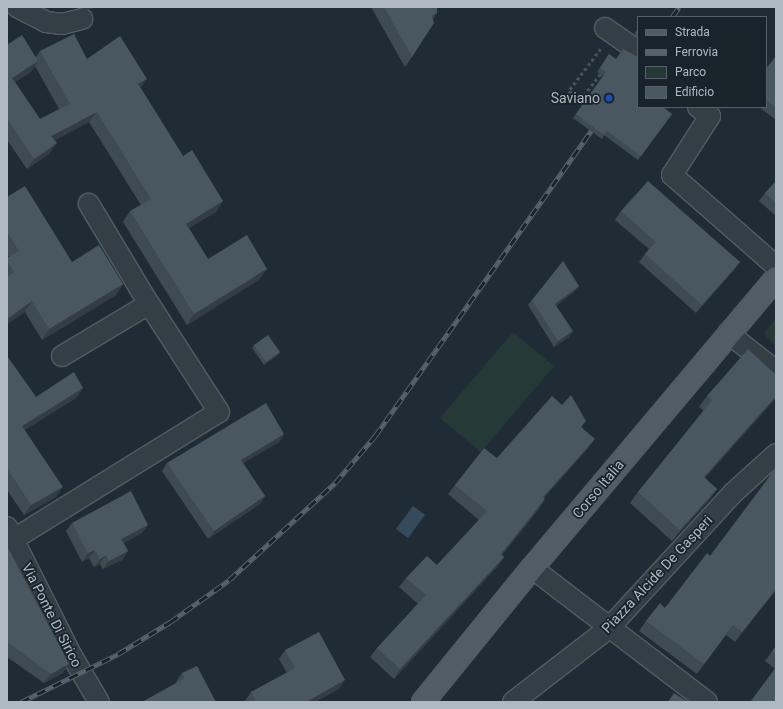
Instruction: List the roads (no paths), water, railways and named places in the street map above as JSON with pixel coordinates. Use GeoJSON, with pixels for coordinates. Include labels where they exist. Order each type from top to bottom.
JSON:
{"type":"FeatureCollection","features":[{"type":"Feature","properties":{"kind":"main road","name":"Corso Italia"},"geometry":{"type":"LineString","coordinates":[[423,702],[532,568],[728,333],[776,278]]}},
{"type":"Feature","properties":{"kind":"street"},"geometry":{"type":"LineString","coordinates":[[17,7],[46,22],[62,24],[82,20]]}},
{"type":"Feature","properties":{"kind":"street"},"geometry":{"type":"LineString","coordinates":[[609,30],[637,50]]}},
{"type":"Feature","properties":{"kind":"street"},"geometry":{"type":"LineString","coordinates":[[699,108],[710,116],[672,175],[776,266]]}},
{"type":"Feature","properties":{"kind":"street"},"geometry":{"type":"LineString","coordinates":[[10,533],[219,412],[149,304],[89,204]]}},
{"type":"Feature","properties":{"kind":"street"},"geometry":{"type":"LineString","coordinates":[[62,356],[149,304]]}},
{"type":"Feature","properties":{"kind":"street"},"geometry":{"type":"LineString","coordinates":[[728,333],[776,371]]}},
{"type":"Feature","properties":{"kind":"street","name":"Piazza Alcide De Gasperi"},"geometry":{"type":"LineString","coordinates":[[513,702],[609,628],[733,493],[776,454]]}},
{"type":"Feature","properties":{"kind":"street","name":"Via Ponte Di Sirico"},"geometry":{"type":"LineString","coordinates":[[10,533],[72,656],[99,702]]}},
{"type":"Feature","properties":{"kind":"street"},"geometry":{"type":"LineString","coordinates":[[532,568],[707,702]]}},
{"type":"Feature","properties":{"kind":"water"},"geometry":{"type":"Polygon","coordinates":[[[413,506],[425,515],[408,538],[396,529],[413,506]]]}},
{"type":"Feature","properties":{"kind":"railway"},"geometry":{"type":"LineString","coordinates":[[673,16],[679,7]]}},
{"type":"Feature","properties":{"kind":"railway"},"geometry":{"type":"LineString","coordinates":[[21,702],[118,654],[170,622],[229,580],[335,483],[375,436],[597,123]]}},
{"type":"Feature","properties":{"kind":"place","name":"Saviano"},"geometry":{"type":"Point","coordinates":[609,98]}}]}
